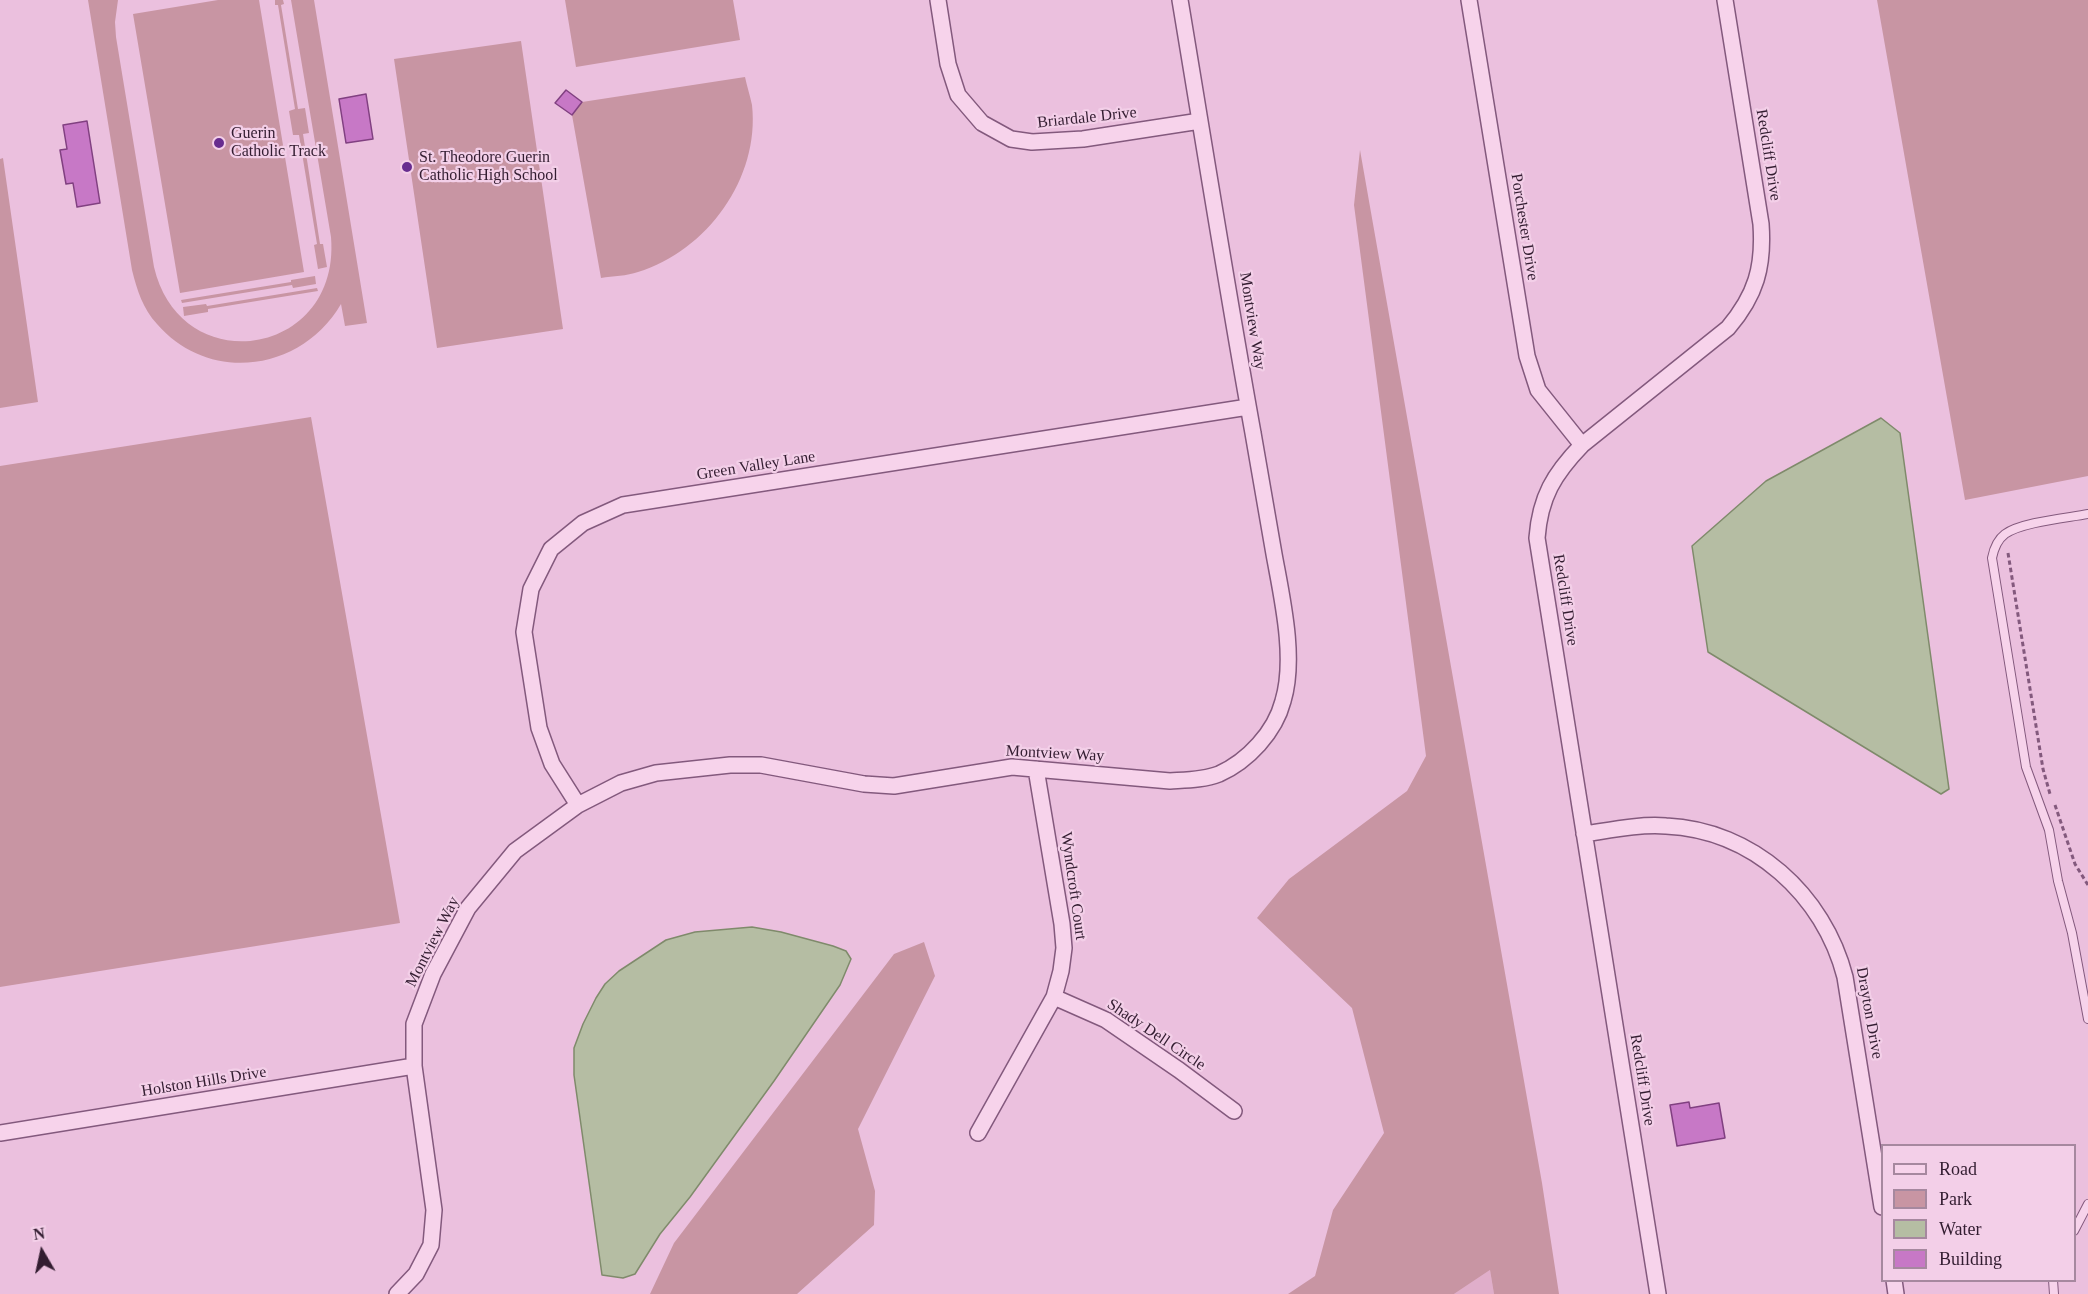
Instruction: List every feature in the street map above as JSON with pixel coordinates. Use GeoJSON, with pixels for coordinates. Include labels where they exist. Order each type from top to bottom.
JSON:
{"type":"FeatureCollection","features":[{"type":"Feature","properties":{"kind":"street","name":"Briardale Drive"},"geometry":{"type":"LineString","coordinates":[[938,0],[948,64],[958,95],[982,123],[1011,139],[1032,142],[1083,139],[1200,122]]}},
{"type":"Feature","properties":{"kind":"street","name":"Montview Way"},"geometry":{"type":"LineString","coordinates":[[397,1294],[416,1274],[430,1245],[434,1210],[414,1066],[414,1024],[433,974],[468,908],[516,851],[578,805],[621,783],[656,773],[701,767],[761,765],[864,784],[894,786],[1012,767],[1170,781],[1192,780],[1218,774],[1241,762],[1258,746],[1274,723],[1283,704],[1288,682],[1285,617],[1180,0]]}},
{"type":"Feature","properties":{"kind":"street","name":"Porchester Drive"},"geometry":{"type":"LineString","coordinates":[[1469,0],[1527,356],[1538,390],[1582,445]]}},
{"type":"Feature","properties":{"kind":"street","name":"Redcliff Drive"},"geometry":{"type":"LineString","coordinates":[[1658,1294],[1537,538],[1541,509],[1547,490],[1559,470],[1582,445],[1728,328],[1745,307],[1756,282],[1762,249],[1761,224],[1725,0]]}},
{"type":"Feature","properties":{"kind":"street","name":"Green Valley Lane"},"geometry":{"type":"LineString","coordinates":[[578,805],[552,764],[539,728],[524,632],[531,588],[551,549],[583,523],[623,505],[1248,406]]}},
{"type":"Feature","properties":{"kind":"street","name":"Wyndcroft Court"},"geometry":{"type":"LineString","coordinates":[[978,1133],[1054,997],[1061,971],[1064,940],[1036,769]]}},
{"type":"Feature","properties":{"kind":"street","name":"Drayton Drive"},"geometry":{"type":"LineString","coordinates":[[1584,834],[1648,826],[1667,826],[1686,828],[1721,837],[1738,844],[1773,865],[1809,901],[1838,953],[1845,977],[1881,1201]]}},
{"type":"Feature","properties":{"kind":"street","name":"Shady Dell Circle"},"geometry":{"type":"LineString","coordinates":[[1054,997],[1106,1020],[1234,1111]]}},
{"type":"Feature","properties":{"kind":"street","name":"Holston Hills Drive"},"geometry":{"type":"LineString","coordinates":[[0,1133],[414,1066]]}},
{"type":"Feature","properties":{"kind":"lane"},"geometry":{"type":"LineString","coordinates":[[2088,514],[2016,528],[2004,534],[1998,541],[1993,549],[1992,558],[2026,766],[2049,830],[2088,1019]]}},
{"type":"Feature","properties":{"kind":"lane"},"geometry":{"type":"LineString","coordinates":[[2076,1227],[2088,1204]]}},
{"type":"Feature","properties":{"kind":"path"},"geometry":{"type":"LineString","coordinates":[[2007,553],[2043,769],[2075,864],[2088,885]]}},
{"type":"Feature","properties":{"kind":"shaded area"},"geometry":{"type":"Polygon","coordinates":[[[1490,1270],[1494,1294],[1454,1294],[1490,1270]]]}},
{"type":"Feature","properties":{"kind":"green space"},"geometry":{"type":"Polygon","coordinates":[[[88,0],[118,0],[115,22],[116,37],[154,267],[170,304],[194,328],[225,340],[256,340],[287,330],[311,308],[327,277],[331,237],[291,0],[314,0],[367,323],[345,326],[341,304],[324,327],[303,344],[280,356],[254,362],[228,362],[203,356],[179,343],[157,324],[141,299],[132,270],[88,0]]]}},
{"type":"Feature","properties":{"kind":"green space","name":"Guerin Catholic Track"},"geometry":{"type":"Polygon","coordinates":[[[218,0],[259,0],[304,272],[180,293],[133,14],[218,0]]]}},
{"type":"Feature","properties":{"kind":"green space"},"geometry":{"type":"Polygon","coordinates":[[[275,0],[283,0],[284,4],[281,5],[298,109],[305,108],[309,133],[303,134],[320,244],[323,244],[327,267],[318,269],[314,245],[317,244],[299,135],[293,135],[289,111],[295,109],[278,5],[275,5],[275,0]]]}},
{"type":"Feature","properties":{"kind":"green space"},"geometry":{"type":"Polygon","coordinates":[[[565,0],[733,0],[740,40],[576,67],[565,0]]]}},
{"type":"Feature","properties":{"kind":"green space"},"geometry":{"type":"Polygon","coordinates":[[[1877,0],[2088,0],[2088,476],[1965,500],[1877,0]]]}},
{"type":"Feature","properties":{"kind":"green space"},"geometry":{"type":"Polygon","coordinates":[[[521,41],[563,329],[437,348],[394,59],[521,41]]]}},
{"type":"Feature","properties":{"kind":"green space"},"geometry":{"type":"Polygon","coordinates":[[[745,77],[752,105],[752,132],[747,159],[738,184],[724,208],[707,229],[686,247],[663,262],[634,273],[601,278],[572,115],[582,102],[745,77]]]}},
{"type":"Feature","properties":{"kind":"green space"},"geometry":{"type":"Polygon","coordinates":[[[1360,150],[1542,1183],[1559,1294],[1494,1294],[1490,1270],[1454,1294],[1288,1294],[1315,1276],[1333,1210],[1384,1133],[1352,1008],[1257,918],[1289,879],[1407,791],[1426,756],[1354,205],[1360,150]]]}},
{"type":"Feature","properties":{"kind":"green space"},"geometry":{"type":"Polygon","coordinates":[[[3,158],[38,402],[0,408],[0,159],[3,158]]]}},
{"type":"Feature","properties":{"kind":"green space"},"geometry":{"type":"Polygon","coordinates":[[[315,276],[316,284],[293,288],[292,285],[182,303],[181,300],[291,282],[291,280],[315,276]]]}},
{"type":"Feature","properties":{"kind":"green space"},"geometry":{"type":"Polygon","coordinates":[[[317,288],[318,291],[208,309],[208,312],[184,316],[183,307],[206,304],[207,306],[317,288]]]}},
{"type":"Feature","properties":{"kind":"green space"},"geometry":{"type":"Polygon","coordinates":[[[311,417],[400,923],[0,987],[0,466],[311,417]]]}},
{"type":"Feature","properties":{"kind":"green space"},"geometry":{"type":"Polygon","coordinates":[[[924,942],[935,976],[858,1129],[875,1191],[874,1225],[797,1294],[650,1294],[674,1243],[894,954],[924,942]]]}},
{"type":"Feature","properties":{"kind":"water"},"geometry":{"type":"Polygon","coordinates":[[[1881,418],[1900,433],[1949,789],[1941,794],[1708,652],[1692,546],[1766,481],[1881,418]]]}},
{"type":"Feature","properties":{"kind":"water"},"geometry":{"type":"Polygon","coordinates":[[[752,927],[833,946],[846,951],[851,959],[840,985],[774,1081],[690,1197],[660,1234],[635,1274],[623,1278],[602,1275],[574,1075],[574,1048],[583,1024],[605,984],[619,971],[666,940],[695,932],[752,927]]]}},
{"type":"Feature","properties":{"kind":"building"},"geometry":{"type":"Polygon","coordinates":[[[566,90],[582,102],[572,115],[555,103],[566,90]]]}},
{"type":"Feature","properties":{"kind":"building"},"geometry":{"type":"Polygon","coordinates":[[[366,94],[373,139],[346,143],[339,99],[366,94]]]}},
{"type":"Feature","properties":{"kind":"building"},"geometry":{"type":"Polygon","coordinates":[[[87,121],[100,203],[77,207],[73,183],[66,184],[60,150],[67,149],[63,125],[87,121]]]}},
{"type":"Feature","properties":{"kind":"building"},"geometry":{"type":"Polygon","coordinates":[[[1689,1102],[1690,1108],[1719,1103],[1725,1138],[1677,1146],[1670,1105],[1689,1102]]]}},
{"type":"Feature","properties":{"kind":"place","name":"Guerin Catholic Track"},"geometry":{"type":"Point","coordinates":[219,143]}},
{"type":"Feature","properties":{"kind":"place","name":"St. Theodore Guerin Catholic High School"},"geometry":{"type":"Point","coordinates":[407,167]}}]}
